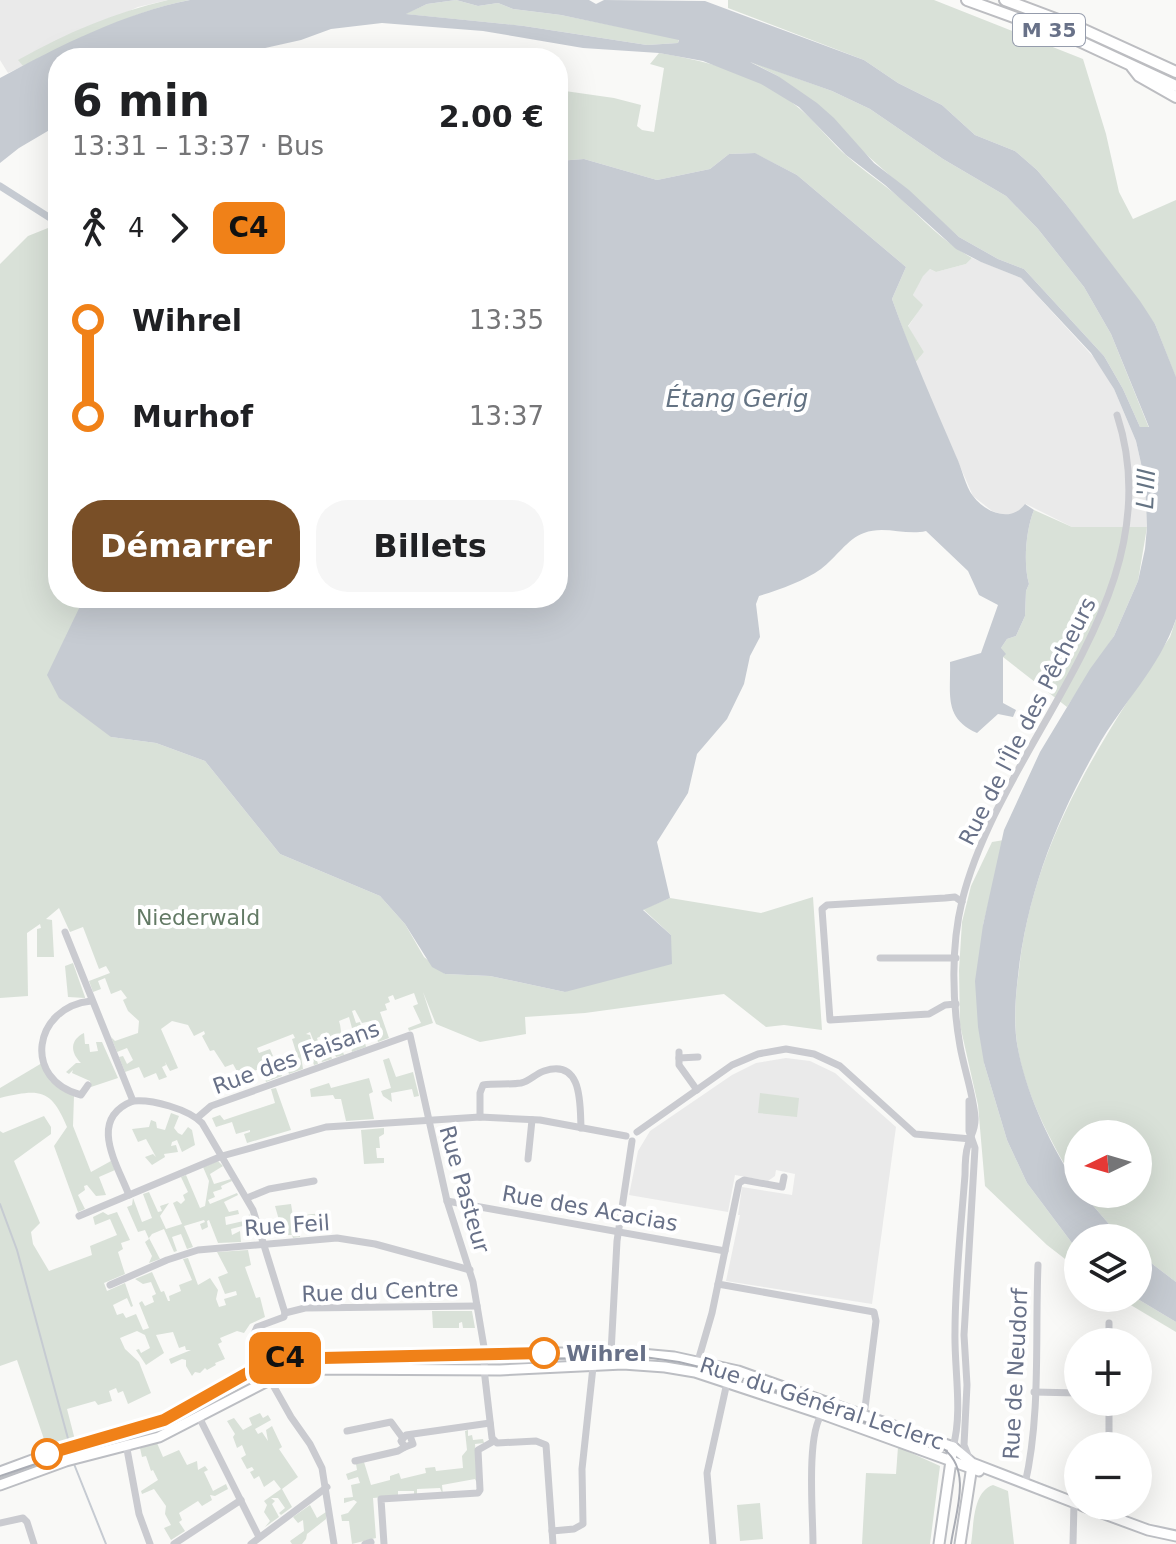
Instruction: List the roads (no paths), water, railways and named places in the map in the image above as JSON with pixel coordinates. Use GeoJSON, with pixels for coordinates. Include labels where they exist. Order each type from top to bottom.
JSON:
{"type":"FeatureCollection","features":[{"type":"Feature","properties":{"kind":"highway","name":"M 35"},"geometry":{"type":"LineString","coordinates":[[967,0],[1077,40],[1176,86]]}},
{"type":"Feature","properties":{"kind":"highway","name":"M 35"},"geometry":{"type":"LineString","coordinates":[[1005,0],[1082,29],[1176,72]]}},
{"type":"Feature","properties":{"kind":"highway"},"geometry":{"type":"LineString","coordinates":[[1129,64],[1139,76],[1176,97]]}},
{"type":"Feature","properties":{"kind":"highway"},"geometry":{"type":"LineString","coordinates":[[1164,66],[1176,65]]}},
{"type":"Feature","properties":{"kind":"main road","name":"Rue du Général Leclerc"},"geometry":{"type":"LineString","coordinates":[[0,1472],[28,1460],[168,1418],[262,1365],[289,1357],[611,1353],[649,1354],[730,1369],[937,1441],[970,1466],[1005,1477]]}},
{"type":"Feature","properties":{"kind":"main road","name":"Rue du Général Leclerc"},"geometry":{"type":"LineString","coordinates":[[0,1485],[66,1461],[159,1437],[269,1378],[305,1369],[484,1369],[623,1364],[665,1367],[726,1382],[954,1455]]}},
{"type":"Feature","properties":{"kind":"main road"},"geometry":{"type":"LineString","coordinates":[[939,1544],[954,1455]]}},
{"type":"Feature","properties":{"kind":"main road"},"geometry":{"type":"LineString","coordinates":[[28,1460],[34,1475]]}},
{"type":"Feature","properties":{"kind":"main road","name":"Rue du Général Leclerc"},"geometry":{"type":"LineString","coordinates":[[970,1466],[1064,1499]]}},
{"type":"Feature","properties":{"kind":"main road"},"geometry":{"type":"LineString","coordinates":[[960,1544],[970,1466]]}},
{"type":"Feature","properties":{"kind":"main road"},"geometry":{"type":"LineString","coordinates":[[970,1482],[975,1473],[984,1472]]}},
{"type":"Feature","properties":{"kind":"main road","name":"Rue du Général Leclerc"},"geometry":{"type":"LineString","coordinates":[[1127,1520],[1148,1530],[1176,1536]]}},
{"type":"Feature","properties":{"kind":"street","name":"Rue de l'Île des Pêcheurs"},"geometry":{"type":"LineString","coordinates":[[954,1455],[955,1322],[960,1234],[967,1147],[976,1127],[956,1004],[956,958],[962,902],[983,840],[1071,678],[1112,596],[1121,571],[1130,537],[1133,502],[1126,444],[1117,415]]}},
{"type":"Feature","properties":{"kind":"street"},"geometry":{"type":"LineString","coordinates":[[956,1004],[945,1005],[929,1014],[830,1020],[824,906],[955,897],[962,902]]}},
{"type":"Feature","properties":{"kind":"street"},"geometry":{"type":"LineString","coordinates":[[65,932],[133,1101]]}},
{"type":"Feature","properties":{"kind":"street"},"geometry":{"type":"LineString","coordinates":[[880,958],[956,958]]}},
{"type":"Feature","properties":{"kind":"street"},"geometry":{"type":"LineString","coordinates":[[88,1085],[81,1095],[56,1082],[46,1067],[42,1044],[48,1026],[59,1012],[70,1005],[91,1001]]}},
{"type":"Feature","properties":{"kind":"street","name":"Rue des Faisans"},"geometry":{"type":"LineString","coordinates":[[197,1118],[211,1106],[410,1035]]}},
{"type":"Feature","properties":{"kind":"street","name":"Rue Pasteur"},"geometry":{"type":"LineString","coordinates":[[410,1035],[447,1201],[470,1270],[485,1353],[484,1369],[494,1441]]}},
{"type":"Feature","properties":{"kind":"street"},"geometry":{"type":"LineString","coordinates":[[79,1216],[222,1156],[326,1127],[480,1117],[532,1120],[637,1138],[637,1132],[732,1065],[758,1054],[786,1049],[808,1052],[840,1066],[915,1134],[971,1139]]}},
{"type":"Feature","properties":{"kind":"street"},"geometry":{"type":"LineString","coordinates":[[697,1090],[679,1065],[679,1055],[698,1057]]}},
{"type":"Feature","properties":{"kind":"street"},"geometry":{"type":"LineString","coordinates":[[480,1117],[483,1085],[522,1082],[553,1069],[570,1075],[578,1086],[581,1128]]}},
{"type":"Feature","properties":{"kind":"street"},"geometry":{"type":"LineString","coordinates":[[129,1195],[107,1132],[115,1113],[133,1101],[151,1102],[197,1118],[247,1198],[265,1245],[285,1313],[283,1318],[259,1325],[254,1333],[254,1349],[314,1452],[327,1487],[334,1544]]}},
{"type":"Feature","properties":{"kind":"street"},"geometry":{"type":"LineString","coordinates":[[528,1159],[532,1120]]}},
{"type":"Feature","properties":{"kind":"street"},"geometry":{"type":"LineString","coordinates":[[611,1353],[629,1138]]}},
{"type":"Feature","properties":{"kind":"street","name":"Rue de l'Île des Pêcheurs"},"geometry":{"type":"LineString","coordinates":[[954,1455],[967,1385],[964,1323],[975,1148],[971,1139]]}},
{"type":"Feature","properties":{"kind":"street"},"geometry":{"type":"LineString","coordinates":[[698,1361],[739,1183],[744,1180],[782,1187],[784,1177]]}},
{"type":"Feature","properties":{"kind":"street"},"geometry":{"type":"LineString","coordinates":[[247,1198],[269,1189],[314,1181]]}},
{"type":"Feature","properties":{"kind":"street","name":"Rue des Acacias"},"geometry":{"type":"LineString","coordinates":[[447,1201],[725,1251]]}},
{"type":"Feature","properties":{"kind":"street"},"geometry":{"type":"LineString","coordinates":[[960,1234],[970,1237]]}},
{"type":"Feature","properties":{"kind":"street","name":"Rue Feil"},"geometry":{"type":"LineString","coordinates":[[110,1285],[191,1252],[337,1238],[375,1244],[470,1270]]}},
{"type":"Feature","properties":{"kind":"street","name":"Rue de Neudorf"},"geometry":{"type":"LineString","coordinates":[[1025,1484],[1030,1462],[1038,1265]]}},
{"type":"Feature","properties":{"kind":"street"},"geometry":{"type":"LineString","coordinates":[[718,1284],[872,1311],[876,1315],[864,1416]]}},
{"type":"Feature","properties":{"kind":"street","name":"Rue du Centre"},"geometry":{"type":"LineString","coordinates":[[285,1313],[310,1308],[477,1306]]}},
{"type":"Feature","properties":{"kind":"street"},"geometry":{"type":"LineString","coordinates":[[955,1322],[964,1323]]}},
{"type":"Feature","properties":{"kind":"street"},"geometry":{"type":"LineString","coordinates":[[1109,1323],[1109,1328]]}},
{"type":"Feature","properties":{"kind":"street"},"geometry":{"type":"LineString","coordinates":[[552,1531],[574,1529],[583,1524],[582,1469],[593,1367]]}},
{"type":"Feature","properties":{"kind":"street"},"geometry":{"type":"LineString","coordinates":[[713,1544],[707,1473],[730,1369]]}},
{"type":"Feature","properties":{"kind":"street"},"geometry":{"type":"LineString","coordinates":[[1034,1392],[1064,1393]]}},
{"type":"Feature","properties":{"kind":"street"},"geometry":{"type":"LineString","coordinates":[[813,1544],[816,1426],[822,1414]]}},
{"type":"Feature","properties":{"kind":"street"},"geometry":{"type":"LineString","coordinates":[[199,1417],[259,1537]]}},
{"type":"Feature","properties":{"kind":"street"},"geometry":{"type":"LineString","coordinates":[[347,1431],[391,1422],[413,1444],[398,1451],[355,1461]]}},
{"type":"Feature","properties":{"kind":"street"},"geometry":{"type":"LineString","coordinates":[[406,1436],[490,1423]]}},
{"type":"Feature","properties":{"kind":"street"},"geometry":{"type":"LineString","coordinates":[[937,1441],[948,1438],[956,1424]]}},
{"type":"Feature","properties":{"kind":"street"},"geometry":{"type":"LineString","coordinates":[[124,1433],[138,1510],[150,1544]]}},
{"type":"Feature","properties":{"kind":"street"},"geometry":{"type":"LineString","coordinates":[[384,1544],[381,1499],[478,1493],[478,1450],[494,1441],[536,1441],[546,1445],[553,1544]]}},
{"type":"Feature","properties":{"kind":"street","name":"Rue de l'Île des Pêcheurs"},"geometry":{"type":"LineString","coordinates":[[954,1455],[970,1466]]}},
{"type":"Feature","properties":{"kind":"street"},"geometry":{"type":"LineString","coordinates":[[251,1544],[327,1487]]}},
{"type":"Feature","properties":{"kind":"street"},"geometry":{"type":"LineString","coordinates":[[174,1544],[241,1500]]}},
{"type":"Feature","properties":{"kind":"street"},"geometry":{"type":"LineString","coordinates":[[0,1523],[23,1518],[34,1544]]}},
{"type":"Feature","properties":{"kind":"street"},"geometry":{"type":"LineString","coordinates":[[1073,1544],[1076,1520]]}},
{"type":"Feature","properties":{"kind":"water","name":"L'Ill"},"geometry":{"type":"Polygon","coordinates":[[[190,0],[456,0],[589,0],[596,4],[604,0],[705,1],[864,60],[898,83],[942,105],[975,135],[1015,151],[1037,170],[1140,301],[1155,324],[1176,377],[1176,619],[1160,654],[1097,748],[1056,830],[1028,916],[1015,1005],[1019,1054],[1029,1089],[1042,1123],[1064,1164],[1064,1208],[1095,1208],[1109,1224],[1064,1224],[1064,1232],[1027,1183],[1007,1140],[984,1063],[975,981],[983,925],[1004,830],[1040,752],[1090,669],[1114,636],[1138,581],[1145,549],[1145,481],[1136,441],[1114,389],[1091,353],[1021,278],[956,249],[885,185],[846,155],[799,107],[761,84],[703,61],[659,53],[583,48],[483,31],[382,23],[331,29],[265,48],[58,48],[141,13],[190,0]],[[456,0],[427,4],[406,14],[524,26],[647,45],[678,43],[679,40],[561,15],[513,9],[498,3],[478,6],[456,0]],[[750,62],[778,76],[817,103],[874,163],[909,190],[959,237],[998,259],[1024,269],[1104,356],[1140,427],[1149,427],[1111,334],[1084,287],[1038,229],[1006,196],[943,159],[870,109],[832,91],[750,62]]]}},
{"type":"Feature","properties":{"kind":"water"},"geometry":{"type":"Polygon","coordinates":[[[48,53],[48,131],[0,163],[0,78],[48,53]]]}},
{"type":"Feature","properties":{"kind":"water","name":"Étang Gerig"},"geometry":{"type":"Polygon","coordinates":[[[755,153],[797,175],[906,267],[892,299],[970,492],[978,502],[999,514],[1013,513],[1025,504],[1034,510],[1026,547],[1029,584],[1025,616],[1016,636],[1007,639],[1001,648],[1006,654],[1003,657],[1003,703],[1016,710],[1013,717],[998,714],[977,733],[959,720],[951,704],[950,662],[981,653],[998,605],[979,595],[968,571],[926,531],[879,530],[864,533],[814,573],[759,596],[756,604],[760,637],[750,656],[744,684],[727,719],[697,754],[688,793],[657,842],[670,898],[643,910],[671,935],[672,964],[565,992],[490,976],[445,974],[432,967],[405,924],[380,896],[280,854],[205,761],[156,743],[111,737],[59,698],[47,675],[79,608],[568,608],[568,160],[584,159],[657,180],[710,169],[729,154],[755,153]]]}},
{"type":"Feature","properties":{"kind":"water"},"geometry":{"type":"Polygon","coordinates":[[[1152,1264],[1176,1282],[1176,1322],[1152,1308],[1152,1264]]]}},
{"type":"Feature","properties":{"kind":"waterway"},"geometry":{"type":"LineString","coordinates":[[0,186],[48,217]]}},
{"type":"Feature","properties":{"kind":"waterway"},"geometry":{"type":"LineString","coordinates":[[0,1204],[17,1250],[70,1446]]}},
{"type":"Feature","properties":{"kind":"waterway"},"geometry":{"type":"LineString","coordinates":[[74,1464],[106,1544]]}},
{"type":"Feature","properties":{"kind":"tram line"},"geometry":{"type":"LineString","coordinates":[[0,1476],[68,1453],[159,1429],[265,1371],[286,1364],[644,1357],[716,1371],[945,1450],[953,1459],[960,1482],[951,1544]]}},
{"type":"Feature","properties":{"kind":"place","name":"Wihrel"},"geometry":{"type":"Point","coordinates":[544,1353]}},
{"type":"Feature","properties":{"kind":"park label","name":"Niederwald"},"geometry":{"type":"Point","coordinates":[198,917]}}]}
